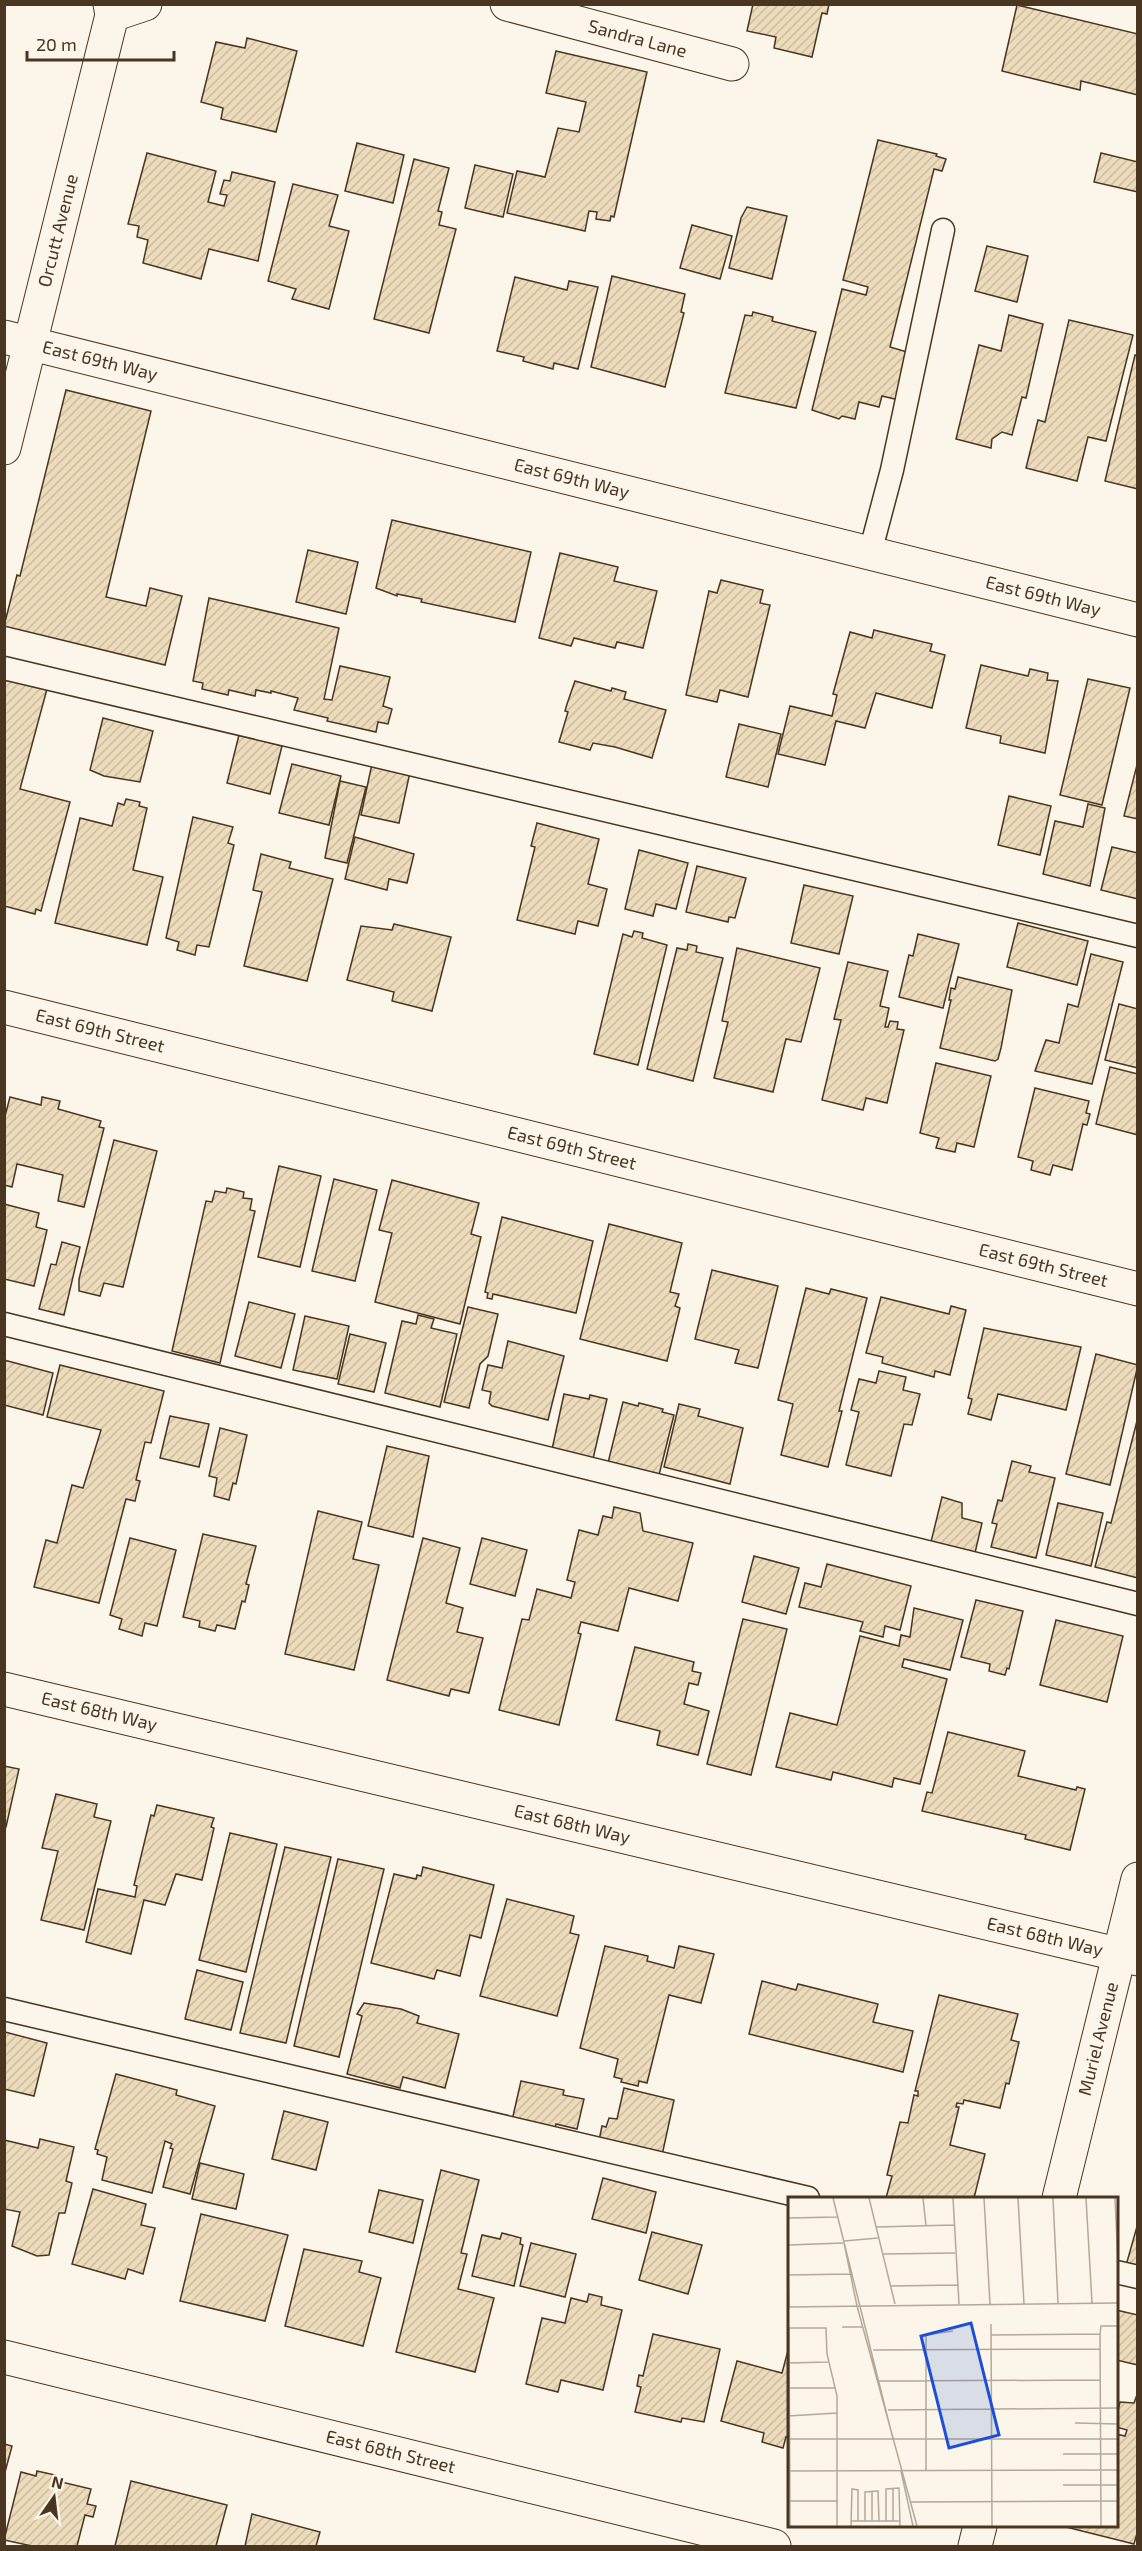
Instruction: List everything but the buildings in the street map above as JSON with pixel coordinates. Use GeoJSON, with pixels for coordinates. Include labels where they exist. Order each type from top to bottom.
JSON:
{"type":"FeatureCollection","features":[{"type":"Feature","properties":{"kind":"street"},"geometry":{"type":"LineString","coordinates":[[111,10],[145,4]]}},
{"type":"Feature","properties":{"kind":"street","name":"Sandra Lane"},"geometry":{"type":"LineString","coordinates":[[507,4],[732,64]]}},
{"type":"Feature","properties":{"kind":"street","name":"Orcutt Avenue"},"geometry":{"type":"LineString","coordinates":[[4,448],[18,341],[111,10]]}},
{"type":"Feature","properties":{"kind":"street","name":"East 69th Way"},"geometry":{"type":"LineString","coordinates":[[18,341],[1137,620]]}},
{"type":"Feature","properties":{"kind":"street","name":"East 69th Street"},"geometry":{"type":"LineString","coordinates":[[4,1007],[1137,1289]]}},
{"type":"Feature","properties":{"kind":"street","name":"East 68th Way"},"geometry":{"type":"LineString","coordinates":[[4,1689],[1128,1956]]}},
{"type":"Feature","properties":{"kind":"street","name":"Muriel Avenue"},"geometry":{"type":"LineString","coordinates":[[1060,2197],[1128,1956],[1137,1879]]}},
{"type":"Feature","properties":{"kind":"street","name":"East 68th Street"},"geometry":{"type":"LineString","coordinates":[[4,2357],[774,2547]]}},
{"type":"Feature","properties":{"kind":"street"},"geometry":{"type":"LineString","coordinates":[[975,2547],[980,2527]]}},
{"type":"Feature","properties":{"kind":"lane"},"geometry":{"type":"LineString","coordinates":[[870,553],[892,470],[943,230]]}},
{"type":"Feature","properties":{"kind":"lane"},"geometry":{"type":"LineString","coordinates":[[4,668],[1137,936]]}},
{"type":"Feature","properties":{"kind":"lane"},"geometry":{"type":"LineString","coordinates":[[4,1324],[1137,1604]]}},
{"type":"Feature","properties":{"kind":"lane"},"geometry":{"type":"LineString","coordinates":[[4,2009],[800,2197]]}},
{"type":"Feature","properties":{"kind":"lane"},"geometry":{"type":"LineString","coordinates":[[1118,2272],[1137,2277]]}},
{"type":"Feature","properties":{"kind":"power"},"geometry":{"type":"LineString","coordinates":[[1134,4],[1138,5]]}}]}
